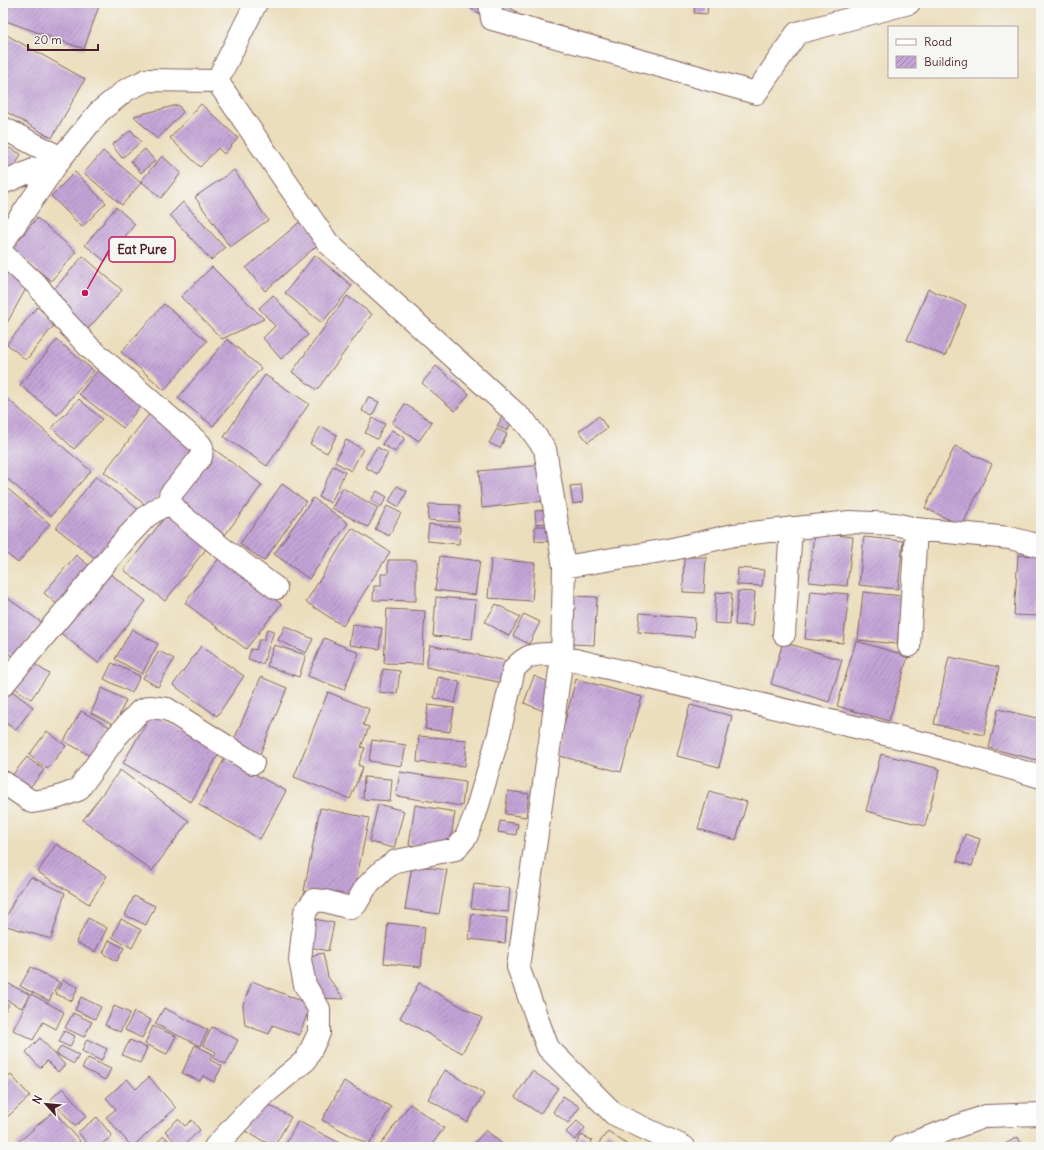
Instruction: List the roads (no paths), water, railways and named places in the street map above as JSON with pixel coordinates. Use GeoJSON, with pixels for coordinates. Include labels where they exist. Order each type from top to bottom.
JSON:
{"type":"FeatureCollection","features":[{"type":"Feature","properties":{"kind":"street"},"geometry":{"type":"LineString","coordinates":[[217,81],[256,3]]}},
{"type":"Feature","properties":{"kind":"street"},"geometry":{"type":"LineString","coordinates":[[490,3],[492,19],[756,92],[797,33],[909,3]]}},
{"type":"Feature","properties":{"kind":"street"},"geometry":{"type":"LineString","coordinates":[[3,242],[61,158],[99,112],[126,90],[147,80],[217,81]]}},
{"type":"Feature","properties":{"kind":"street"},"geometry":{"type":"LineString","coordinates":[[217,81],[328,243],[526,423],[545,449],[564,566],[562,657],[518,967],[548,1048],[614,1114],[684,1147]]}},
{"type":"Feature","properties":{"kind":"street"},"geometry":{"type":"LineString","coordinates":[[3,128],[61,158]]}},
{"type":"Feature","properties":{"kind":"street"},"geometry":{"type":"LineString","coordinates":[[3,183],[61,158]]}},
{"type":"Feature","properties":{"kind":"street"},"geometry":{"type":"LineString","coordinates":[[3,254],[38,286],[62,318],[89,347],[202,447],[201,457],[170,495],[170,501],[180,514],[276,588]]}},
{"type":"Feature","properties":{"kind":"street"},"geometry":{"type":"LineString","coordinates":[[3,686],[128,536],[147,516],[170,501]]}},
{"type":"Feature","properties":{"kind":"street"},"geometry":{"type":"LineString","coordinates":[[564,566],[673,549],[734,535],[850,522],[895,524],[916,529],[1010,538],[1041,546]]}},
{"type":"Feature","properties":{"kind":"street"},"geometry":{"type":"LineString","coordinates":[[784,634],[791,528]]}},
{"type":"Feature","properties":{"kind":"street"},"geometry":{"type":"LineString","coordinates":[[909,646],[916,529]]}},
{"type":"Feature","properties":{"kind":"street"},"geometry":{"type":"LineString","coordinates":[[215,1147],[261,1097],[306,1060],[319,1033],[319,1009],[305,985],[300,960],[305,912],[314,900],[325,901],[350,908],[356,904],[366,887],[383,870],[396,861],[456,850],[466,837],[475,815],[499,734],[514,668],[530,655],[546,654],[562,657],[931,745],[1041,777]]}},
{"type":"Feature","properties":{"kind":"street"},"geometry":{"type":"LineString","coordinates":[[3,782],[32,802],[56,798],[78,790],[116,737],[140,711],[150,707],[167,709],[252,763]]}},
{"type":"Feature","properties":{"kind":"street"},"geometry":{"type":"LineString","coordinates":[[901,1147],[986,1116],[1041,1114]]}},
{"type":"Feature","properties":{"kind":"place","name":"Eat Pure"},"geometry":{"type":"Point","coordinates":[85,293]}}]}
